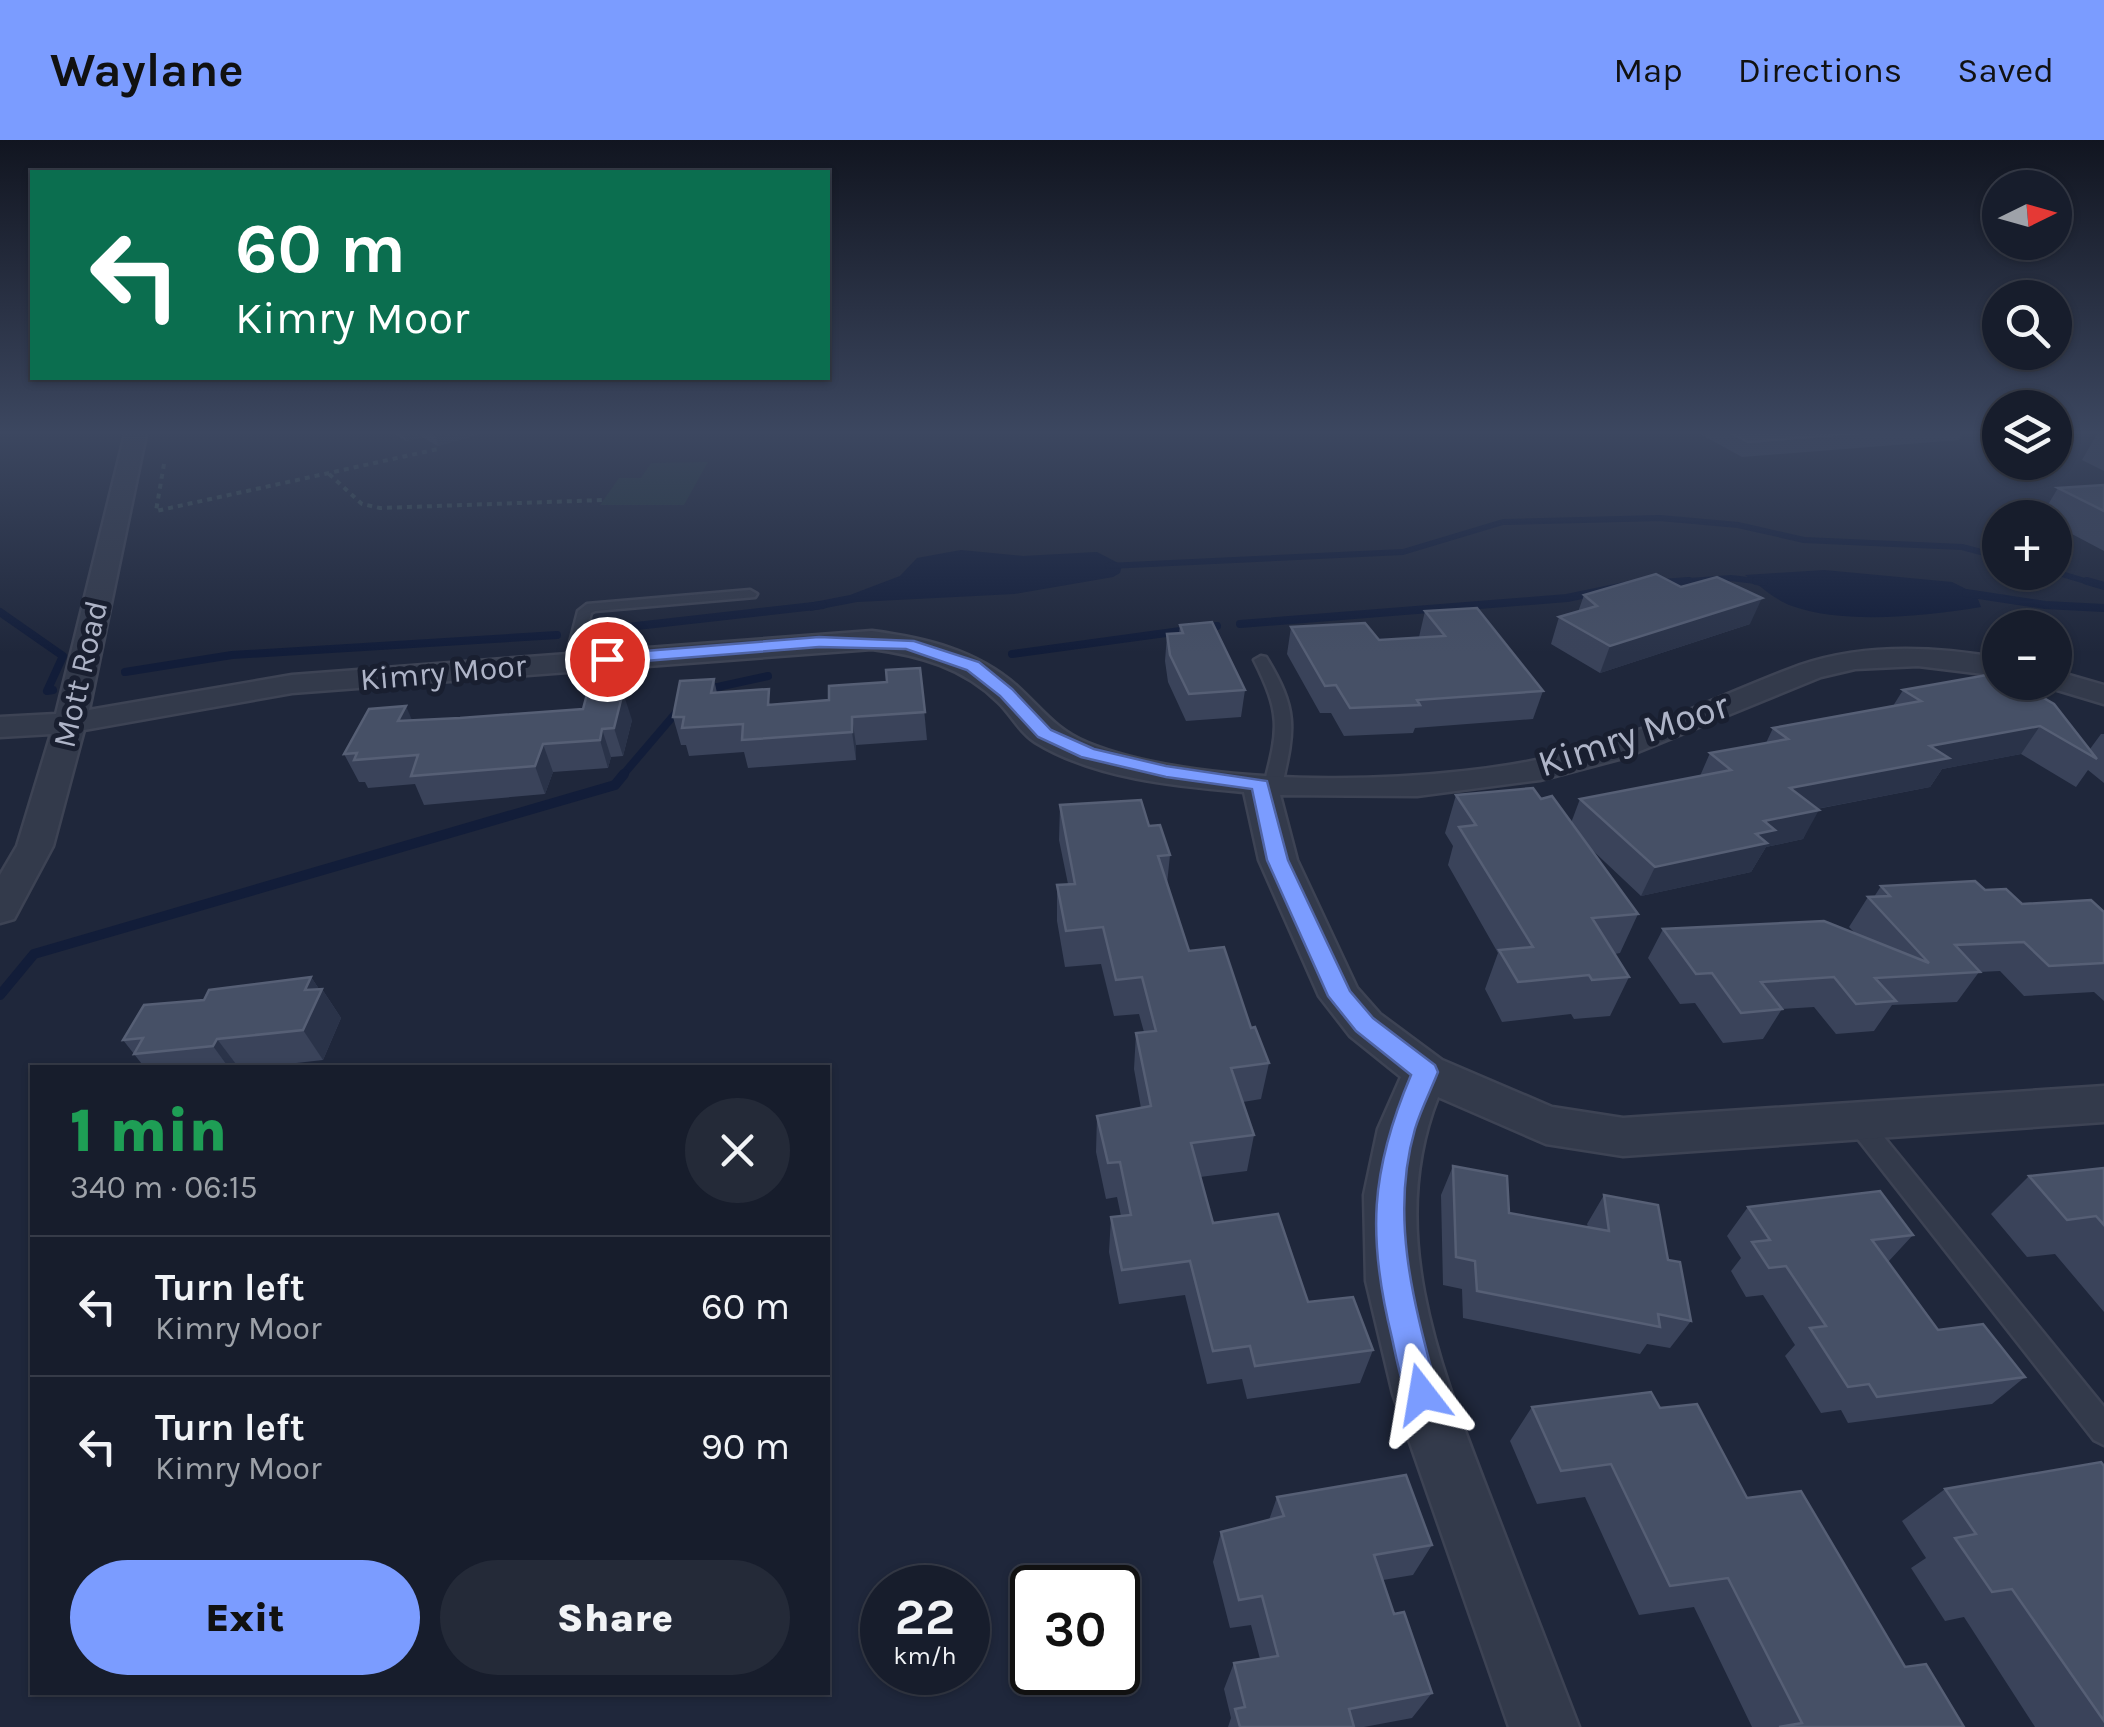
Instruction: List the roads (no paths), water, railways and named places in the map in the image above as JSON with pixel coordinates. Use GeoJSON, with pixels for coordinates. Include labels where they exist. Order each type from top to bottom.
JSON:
{"type":"FeatureCollection","features":[{"type":"Feature","properties":{"kind":"street","name":"Mott Road"},"geometry":{"type":"LineString","coordinates":[[0,910],[36,846],[70,722],[120,504]]}},
{"type":"Feature","properties":{"kind":"street","name":"Kimry Moor"},"geometry":{"type":"LineString","coordinates":[[0,727],[70,722],[292,684],[819,642],[908,644],[973,666],[1006,693],[1044,734],[1088,753],[1166,772],[1267,785],[1395,788],[1478,780],[1588,758],[1831,664],[1881,657],[1930,658],[1982,665]]}},
{"type":"Feature","properties":{"kind":"street"},"geometry":{"type":"LineString","coordinates":[[2072,685],[2104,694]]}},
{"type":"Feature","properties":{"kind":"street"},"geometry":{"type":"LineString","coordinates":[[1267,785],[1278,860],[1340,996],[1365,1024],[1426,1072],[1546,1124],[1623,1137],[2104,1104]]}},
{"type":"Feature","properties":{"kind":"street"},"geometry":{"type":"LineString","coordinates":[[1426,1072],[1402,1129],[1389,1195],[1393,1281],[1422,1394],[1544,1727]]}},
{"type":"Feature","properties":{"kind":"lane"},"geometry":{"type":"LineString","coordinates":[[572,662],[585,612],[592,607],[750,594]]}},
{"type":"Feature","properties":{"kind":"lane"},"geometry":{"type":"LineString","coordinates":[[1261,660],[1282,698],[1288,722],[1267,785]]}},
{"type":"Feature","properties":{"kind":"lane"},"geometry":{"type":"LineString","coordinates":[[1858,1122],[2104,1430]]}},
{"type":"Feature","properties":{"kind":"water"},"geometry":{"type":"Polygon","coordinates":[[[961,550],[1023,556],[1097,552],[1122,565],[1120,573],[1113,577],[1014,594],[857,602],[810,611],[809,603],[850,595],[900,576],[917,558],[961,550]]]}},
{"type":"Feature","properties":{"kind":"water"},"geometry":{"type":"Polygon","coordinates":[[[1824,570],[1952,582],[1976,594],[1981,607],[1911,616],[1861,617],[1813,612],[1773,596],[1745,575],[1824,570]]]}},
{"type":"Feature","properties":{"kind":"waterway"},"geometry":{"type":"LineString","coordinates":[[1108,566],[1403,552],[1503,522],[1660,518],[1738,525],[1804,540],[1962,547],[1982,552]]}},
{"type":"Feature","properties":{"kind":"waterway"},"geometry":{"type":"LineString","coordinates":[[2072,577],[2095,584]]}},
{"type":"Feature","properties":{"kind":"waterway"},"geometry":{"type":"LineString","coordinates":[[1689,581],[1662,583],[1731,578],[1764,582],[1756,581]]}},
{"type":"Feature","properties":{"kind":"waterway"},"geometry":{"type":"LineString","coordinates":[[2087,581],[2104,586]]}},
{"type":"Feature","properties":{"kind":"waterway"},"geometry":{"type":"LineString","coordinates":[[1240,624],[1567,598],[1625,586]]}},
{"type":"Feature","properties":{"kind":"waterway"},"geometry":{"type":"LineString","coordinates":[[1966,593],[2045,605],[2104,608]]}},
{"type":"Feature","properties":{"kind":"waterway"},"geometry":{"type":"LineString","coordinates":[[601,630],[823,605]]}},
{"type":"Feature","properties":{"kind":"waterway"},"geometry":{"type":"LineString","coordinates":[[0,612],[63,656],[47,691],[53,690]]}},
{"type":"Feature","properties":{"kind":"waterway"},"geometry":{"type":"LineString","coordinates":[[1012,654],[1217,626]]}},
{"type":"Feature","properties":{"kind":"waterway"},"geometry":{"type":"LineString","coordinates":[[125,672],[232,655],[557,635]]}},
{"type":"Feature","properties":{"kind":"waterway"},"geometry":{"type":"LineString","coordinates":[[704,690],[768,676]]}},
{"type":"Feature","properties":{"kind":"waterway"},"geometry":{"type":"LineString","coordinates":[[622,776],[680,708]]}},
{"type":"Feature","properties":{"kind":"waterway"},"geometry":{"type":"LineString","coordinates":[[0,995],[34,954],[615,785],[624,774]]}}]}
